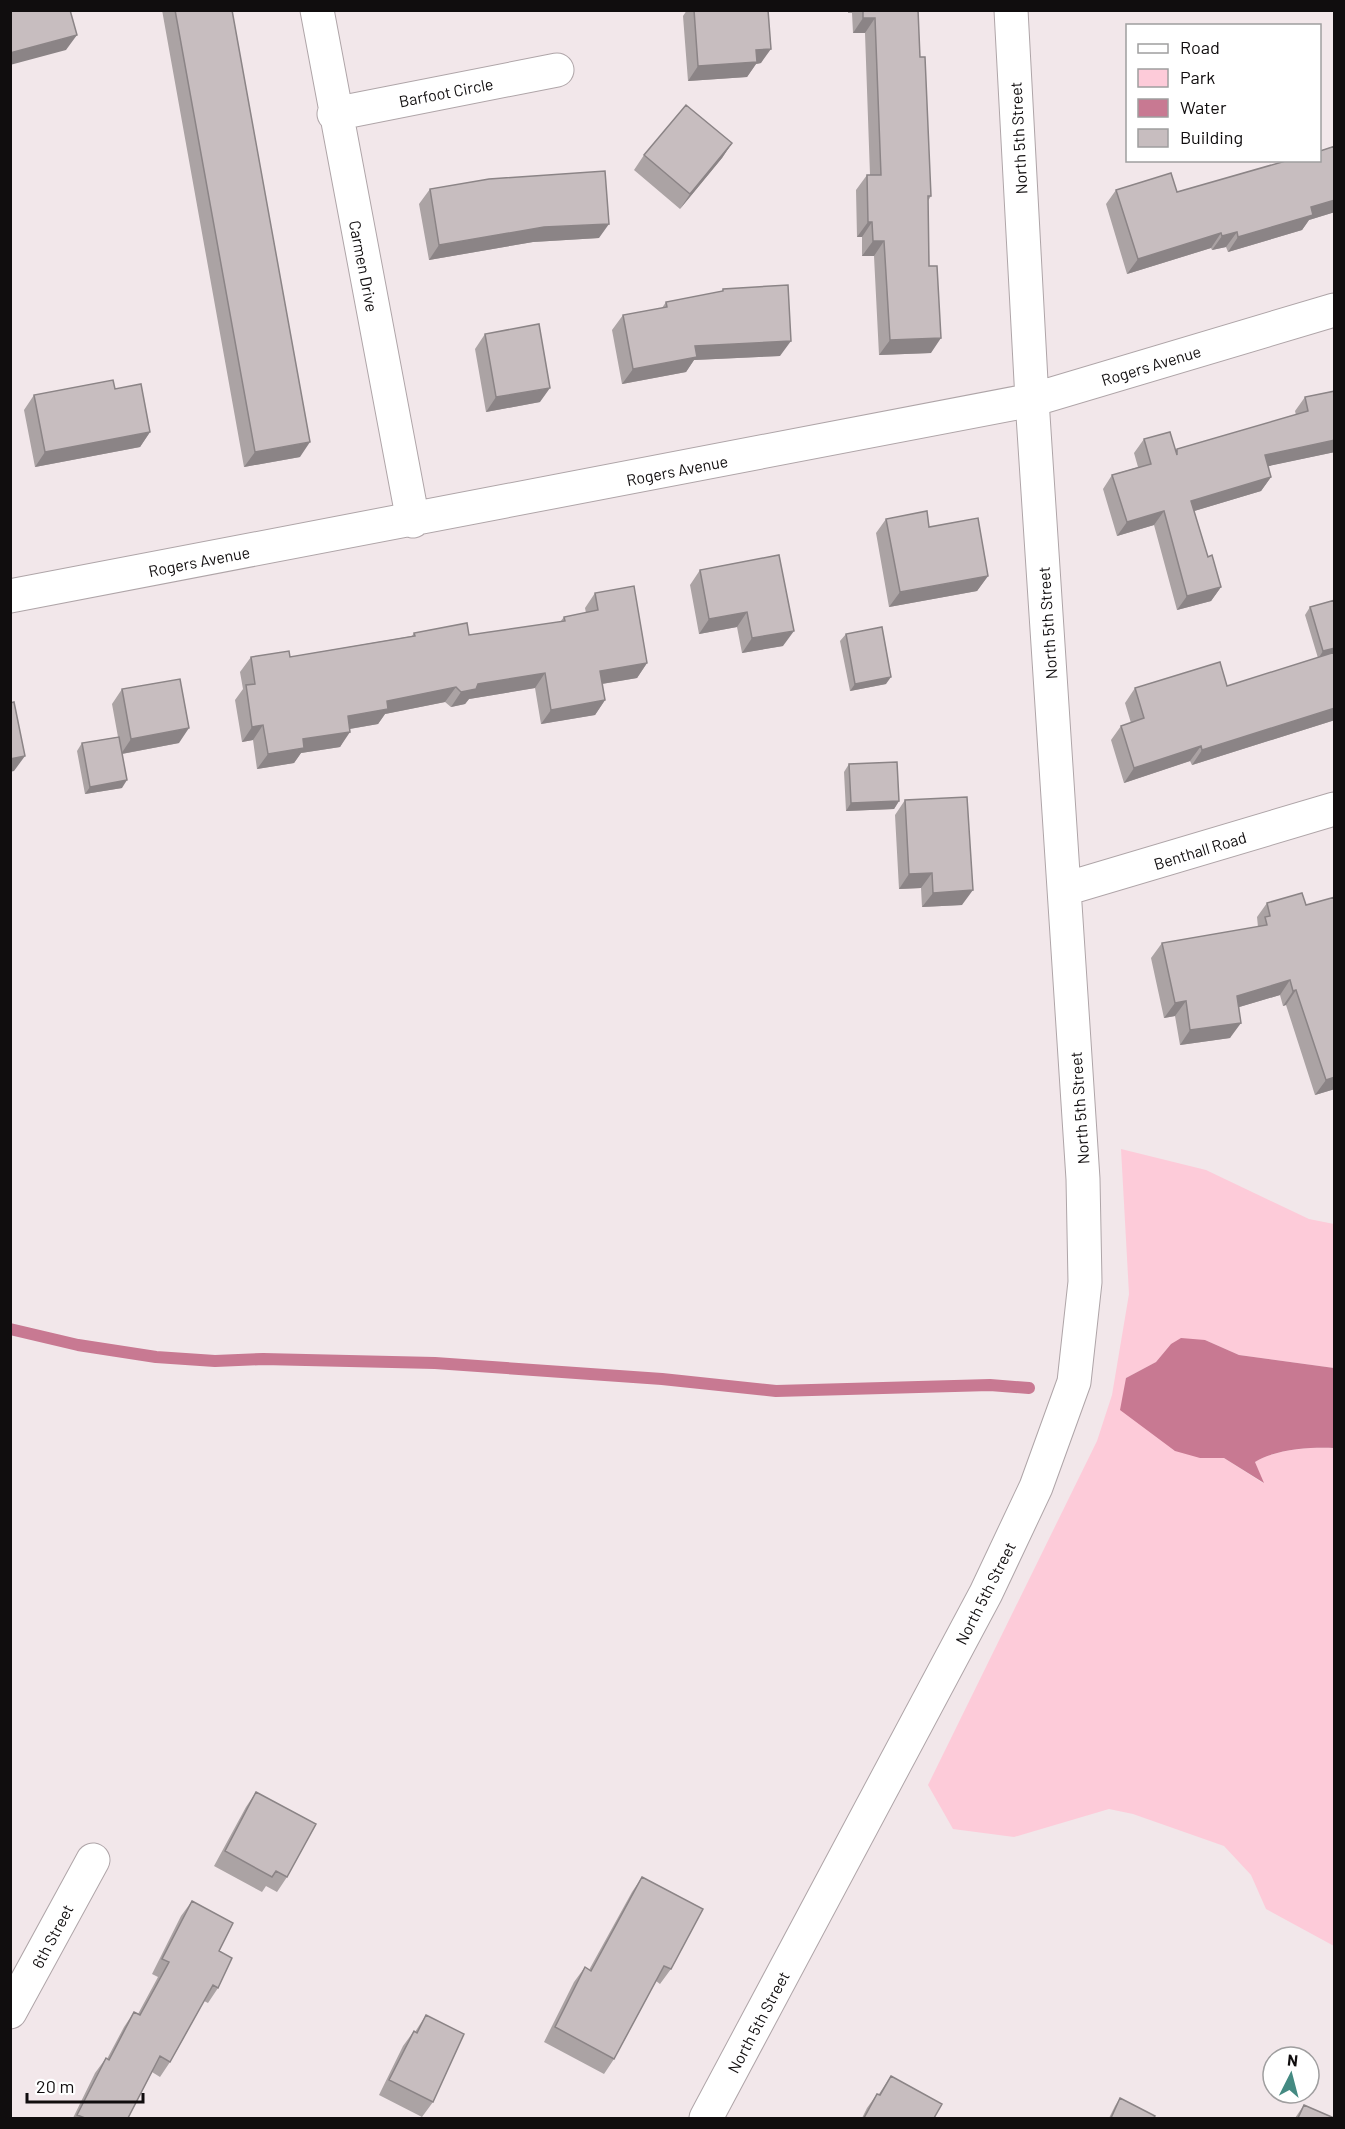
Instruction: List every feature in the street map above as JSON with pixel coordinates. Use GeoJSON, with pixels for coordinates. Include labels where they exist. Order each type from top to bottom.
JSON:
{"type":"FeatureCollection","features":[{"type":"Feature","properties":{"kind":"street","name":"Carmen Drive"},"geometry":{"type":"LineString","coordinates":[[317,10],[334,114],[413,521]]}},
{"type":"Feature","properties":{"kind":"street","name":"North 5th Street"},"geometry":{"type":"LineString","coordinates":[[706,2118],[987,1593],[1036,1487],[1074,1382],[1084,1282],[1083,1179],[1032,400],[1011,10]]}},
{"type":"Feature","properties":{"kind":"street","name":"Barfoot Circle"},"geometry":{"type":"LineString","coordinates":[[334,114],[557,70]]}},
{"type":"Feature","properties":{"kind":"street","name":"Rogers Avenue"},"geometry":{"type":"LineString","coordinates":[[10,596],[413,521],[1032,400],[1335,310]]}},
{"type":"Feature","properties":{"kind":"street","name":"Benthall Road"},"geometry":{"type":"LineString","coordinates":[[1065,890],[1335,809]]}},
{"type":"Feature","properties":{"kind":"street","name":"6th Street"},"geometry":{"type":"LineString","coordinates":[[10,2012],[93,1860]]}},
{"type":"Feature","properties":{"kind":"green space"},"geometry":{"type":"Polygon","coordinates":[[[1121,1149],[1206,1170],[1309,1219],[1334,1224],[1334,1368],[1239,1355],[1205,1340],[1171,1344],[1156,1362],[1126,1378],[1200,1458],[1224,1458],[1263,1483],[1255,1462],[1273,1454],[1293,1450],[1334,1448],[1334,1946],[1266,1909],[1251,1875],[1224,1846],[1133,1814],[1109,1809],[1014,1837],[953,1829],[928,1785],[1097,1441],[1112,1395],[1129,1294],[1121,1149]]]}},
{"type":"Feature","properties":{"kind":"water"},"geometry":{"type":"Polygon","coordinates":[[[1181,1338],[1205,1340],[1239,1355],[1334,1368],[1334,1448],[1293,1450],[1273,1454],[1255,1462],[1264,1483],[1224,1458],[1200,1458],[1175,1451],[1120,1410],[1126,1378],[1156,1362],[1171,1344],[1181,1338]]]}},
{"type":"Feature","properties":{"kind":"building"},"geometry":{"type":"Polygon","coordinates":[[[10,10],[70,10],[77,35],[10,53],[10,10]]]}},
{"type":"Feature","properties":{"kind":"building"},"geometry":{"type":"Polygon","coordinates":[[[175,10],[232,10],[310,442],[255,452],[175,10]]]}},
{"type":"Feature","properties":{"kind":"building"},"geometry":{"type":"Polygon","coordinates":[[[694,10],[768,10],[771,49],[756,50],[757,62],[698,66],[694,10]]]}},
{"type":"Feature","properties":{"kind":"building"},"geometry":{"type":"Polygon","coordinates":[[[863,10],[918,10],[920,57],[925,57],[931,196],[928,196],[929,266],[937,266],[941,338],[890,340],[884,241],[873,241],[872,222],[868,222],[867,175],[881,175],[875,18],[863,18],[863,10]]]}},
{"type":"Feature","properties":{"kind":"building"},"geometry":{"type":"Polygon","coordinates":[[[686,105],[732,143],[690,194],[644,155],[686,105]]]}},
{"type":"Feature","properties":{"kind":"building"},"geometry":{"type":"Polygon","coordinates":[[[1335,146],[1335,200],[1311,207],[1313,215],[1238,237],[1237,232],[1222,236],[1221,233],[1138,259],[1116,190],[1171,173],[1177,192],[1282,162],[1321,162],[1321,151],[1335,146]]]}},
{"type":"Feature","properties":{"kind":"building"},"geometry":{"type":"Polygon","coordinates":[[[605,171],[609,224],[544,227],[439,245],[430,189],[489,179],[605,171]]]}},
{"type":"Feature","properties":{"kind":"building"},"geometry":{"type":"Polygon","coordinates":[[[788,285],[791,341],[695,346],[697,357],[633,369],[623,315],[667,307],[666,302],[723,291],[723,289],[788,285]]]}},
{"type":"Feature","properties":{"kind":"building"},"geometry":{"type":"Polygon","coordinates":[[[539,324],[550,388],[496,397],[485,334],[539,324]]]}},
{"type":"Feature","properties":{"kind":"building"},"geometry":{"type":"Polygon","coordinates":[[[113,380],[115,389],[141,384],[150,432],[45,452],[34,395],[113,380]]]}},
{"type":"Feature","properties":{"kind":"building"},"geometry":{"type":"Polygon","coordinates":[[[1335,391],[1335,440],[1265,455],[1271,477],[1191,501],[1208,557],[1212,555],[1221,587],[1187,596],[1164,511],[1127,522],[1112,475],[1151,464],[1144,439],[1170,432],[1177,455],[1177,449],[1308,411],[1305,397],[1335,391]]]}},
{"type":"Feature","properties":{"kind":"building"},"geometry":{"type":"Polygon","coordinates":[[[927,511],[929,527],[978,518],[988,576],[900,592],[886,519],[927,511]]]}},
{"type":"Feature","properties":{"kind":"building"},"geometry":{"type":"Polygon","coordinates":[[[779,555],[794,631],[752,638],[747,612],[709,619],[700,570],[779,555]]]}},
{"type":"Feature","properties":{"kind":"building"},"geometry":{"type":"Polygon","coordinates":[[[634,586],[647,663],[600,671],[605,700],[551,710],[545,673],[478,684],[476,689],[461,692],[456,687],[387,701],[388,709],[348,716],[350,732],[303,739],[304,748],[268,754],[263,725],[252,727],[246,685],[255,684],[251,657],[289,651],[290,657],[415,636],[414,633],[467,623],[469,635],[565,621],[564,617],[598,610],[595,593],[634,586]]]}},
{"type":"Feature","properties":{"kind":"building"},"geometry":{"type":"Polygon","coordinates":[[[1335,600],[1335,648],[1323,651],[1310,607],[1335,600]]]}},
{"type":"Feature","properties":{"kind":"building"},"geometry":{"type":"Polygon","coordinates":[[[882,627],[891,677],[855,684],[846,634],[882,627]]]}},
{"type":"Feature","properties":{"kind":"building"},"geometry":{"type":"Polygon","coordinates":[[[1335,652],[1335,708],[1202,750],[1201,746],[1134,768],[1121,726],[1144,718],[1135,688],[1220,662],[1227,686],[1335,652]]]}},
{"type":"Feature","properties":{"kind":"building"},"geometry":{"type":"Polygon","coordinates":[[[180,679],[189,728],[131,739],[122,689],[180,679]]]}},
{"type":"Feature","properties":{"kind":"building"},"geometry":{"type":"Polygon","coordinates":[[[14,702],[25,756],[10,759],[10,703],[14,702]]]}},
{"type":"Feature","properties":{"kind":"building"},"geometry":{"type":"Polygon","coordinates":[[[119,737],[127,780],[90,787],[82,743],[119,737]]]}},
{"type":"Feature","properties":{"kind":"building"},"geometry":{"type":"Polygon","coordinates":[[[897,762],[899,801],[851,803],[849,764],[897,762]]]}},
{"type":"Feature","properties":{"kind":"building"},"geometry":{"type":"Polygon","coordinates":[[[967,797],[973,890],[933,893],[932,873],[909,874],[905,800],[967,797]]]}},
{"type":"Feature","properties":{"kind":"building"},"geometry":{"type":"Polygon","coordinates":[[[1302,893],[1306,905],[1335,897],[1335,1077],[1326,1080],[1296,990],[1293,991],[1290,980],[1237,996],[1241,1023],[1190,1030],[1186,1001],[1175,1003],[1162,943],[1267,925],[1265,917],[1270,916],[1267,903],[1302,893]]]}},
{"type":"Feature","properties":{"kind":"building"},"geometry":{"type":"Polygon","coordinates":[[[256,1792],[316,1824],[287,1877],[276,1871],[272,1877],[225,1851],[256,1792]]]}},
{"type":"Feature","properties":{"kind":"building"},"geometry":{"type":"Polygon","coordinates":[[[642,1877],[703,1909],[671,1969],[664,1966],[614,2059],[555,2027],[585,1967],[591,1971],[642,1877]]]}},
{"type":"Feature","properties":{"kind":"building"},"geometry":{"type":"Polygon","coordinates":[[[192,1901],[233,1923],[219,1951],[232,1958],[218,1988],[213,1985],[170,2062],[160,2056],[128,2118],[85,2118],[77,2115],[106,2058],[109,2060],[134,2012],[140,2015],[169,1962],[162,1959],[192,1901]]]}},
{"type":"Feature","properties":{"kind":"building"},"geometry":{"type":"Polygon","coordinates":[[[426,2015],[464,2034],[433,2102],[389,2080],[414,2031],[417,2033],[426,2015]]]}},
{"type":"Feature","properties":{"kind":"building"},"geometry":{"type":"Polygon","coordinates":[[[891,2076],[942,2104],[934,2118],[864,2118],[877,2094],[880,2095],[891,2076]]]}},
{"type":"Feature","properties":{"kind":"building"},"geometry":{"type":"Polygon","coordinates":[[[1120,2098],[1155,2116],[1153,2118],[1111,2118],[1120,2098]]]}},
{"type":"Feature","properties":{"kind":"building"},"geometry":{"type":"Polygon","coordinates":[[[1304,2105],[1334,2118],[1298,2118],[1304,2105]]]}},
{"type":"Feature","properties":{"kind":"waterway"},"geometry":{"type":"LineString","coordinates":[[10,1329],[78,1345],[156,1357],[215,1361],[263,1359],[435,1363],[662,1379],[776,1391],[990,1385],[1029,1388]]}}]}
